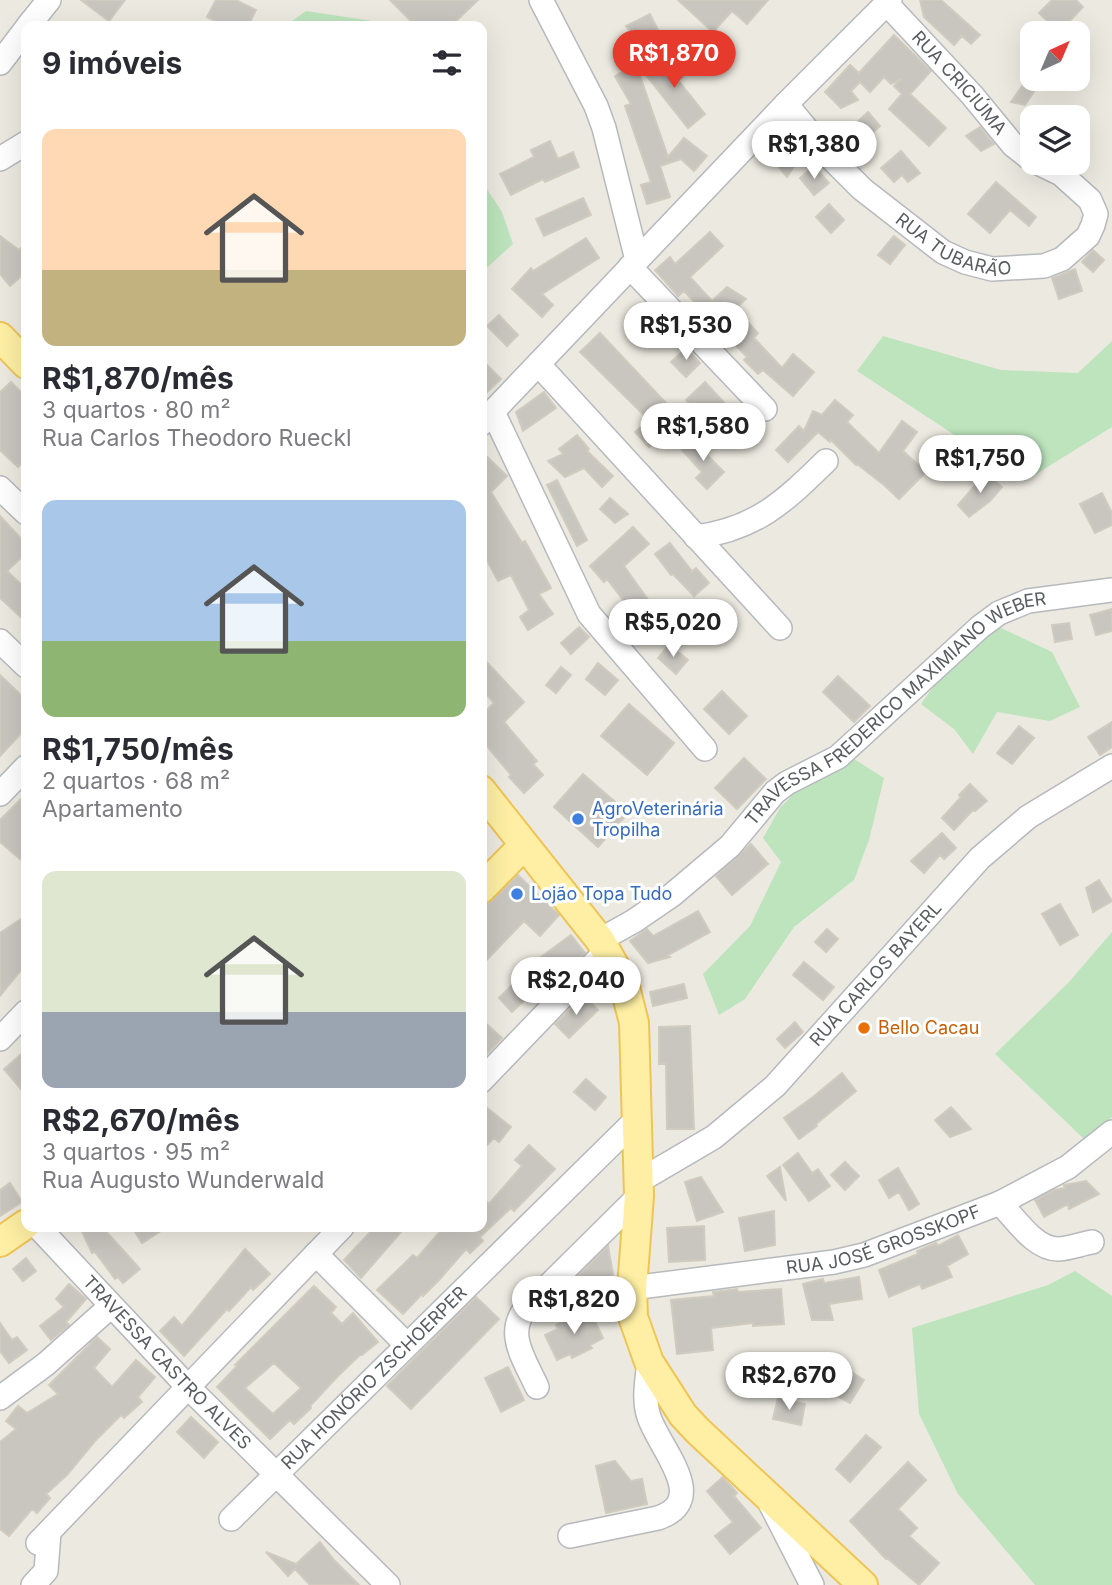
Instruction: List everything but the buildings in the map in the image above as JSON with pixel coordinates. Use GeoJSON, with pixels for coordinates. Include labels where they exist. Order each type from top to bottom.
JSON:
{"type":"FeatureCollection","features":[{"type":"Feature","properties":{"kind":"main road"},"geometry":{"type":"LineString","coordinates":[[0,337],[21,359]]}},
{"type":"Feature","properties":{"kind":"main road"},"geometry":{"type":"LineString","coordinates":[[487,798],[603,945],[624,983],[634,1023],[638,1118],[639,1188],[632,1288],[633,1317],[649,1362],[683,1415],[863,1585]]}},
{"type":"Feature","properties":{"kind":"main road"},"geometry":{"type":"LineString","coordinates":[[487,882],[524,845]]}},
{"type":"Feature","properties":{"kind":"main road"},"geometry":{"type":"LineString","coordinates":[[0,1242],[21,1227]]}},
{"type":"Feature","properties":{"kind":"street"},"geometry":{"type":"LineString","coordinates":[[32,21],[49,0]]}},
{"type":"Feature","properties":{"kind":"street"},"geometry":{"type":"LineString","coordinates":[[541,0],[581,74],[604,128],[634,263],[765,409]]}},
{"type":"Feature","properties":{"kind":"street"},"geometry":{"type":"LineString","coordinates":[[705,749],[590,614],[487,418],[786,104],[888,2]]}},
{"type":"Feature","properties":{"kind":"street","name":"RUA CRICIÚMA"},"geometry":{"type":"LineString","coordinates":[[888,2],[1020,151]]}},
{"type":"Feature","properties":{"kind":"street"},"geometry":{"type":"LineString","coordinates":[[0,63],[21,36]]}},
{"type":"Feature","properties":{"kind":"street","name":"RUA TUBARÃO"},"geometry":{"type":"LineString","coordinates":[[786,104],[828,155],[862,189],[943,252],[965,262],[992,269],[1044,266],[1062,259],[1088,236],[1096,214],[1094,207],[1090,200],[1062,175]]}},
{"type":"Feature","properties":{"kind":"street"},"geometry":{"type":"LineString","coordinates":[[0,159],[21,146]]}},
{"type":"Feature","properties":{"kind":"street"},"geometry":{"type":"LineString","coordinates":[[538,365],[780,628]]}},
{"type":"Feature","properties":{"kind":"street"},"geometry":{"type":"LineString","coordinates":[[696,537],[738,528],[756,520],[783,502],[826,461]]}},
{"type":"Feature","properties":{"kind":"street"},"geometry":{"type":"LineString","coordinates":[[0,488],[21,508]]}},
{"type":"Feature","properties":{"kind":"street","name":"TRAVESSA FREDERICO MAXIMIANO WEBER"},"geometry":{"type":"LineString","coordinates":[[487,1074],[603,945],[672,895],[730,846],[775,792],[838,757],[980,627],[999,614],[1028,601],[1112,590]]}},
{"type":"Feature","properties":{"kind":"street"},"geometry":{"type":"LineString","coordinates":[[0,641],[21,661]]}},
{"type":"Feature","properties":{"kind":"street","name":"RUA CARLOS BAYERL"},"geometry":{"type":"LineString","coordinates":[[537,1387],[516,1335],[517,1319],[521,1312],[639,1188],[738,1119],[784,1076],[980,858],[1028,817],[1112,766]]}},
{"type":"Feature","properties":{"kind":"street"},"geometry":{"type":"LineString","coordinates":[[0,794],[21,772]]}},
{"type":"Feature","properties":{"kind":"street"},"geometry":{"type":"LineString","coordinates":[[0,1038],[21,1017]]}},
{"type":"Feature","properties":{"kind":"street","name":"RUA HONÓRIO ZSCHOERPER"},"geometry":{"type":"LineString","coordinates":[[231,1519],[638,1118]]}},
{"type":"Feature","properties":{"kind":"street","name":"RUA JOSÉ GROSSKOPF"},"geometry":{"type":"LineString","coordinates":[[632,1288],[834,1262],[864,1255],[1000,1203],[1068,1167],[1112,1132]]}},
{"type":"Feature","properties":{"kind":"street"},"geometry":{"type":"LineString","coordinates":[[1000,1203],[1046,1247],[1059,1249],[1092,1242]]}},
{"type":"Feature","properties":{"kind":"street","name":"TRAVESSA CASTRO ALVES"},"geometry":{"type":"LineString","coordinates":[[43,1232],[188,1387],[388,1585]]}},
{"type":"Feature","properties":{"kind":"street"},"geometry":{"type":"LineString","coordinates":[[33,1585],[46,1571],[43,1538],[337,1232]]}},
{"type":"Feature","properties":{"kind":"street"},"geometry":{"type":"LineString","coordinates":[[316,1254],[407,1345]]}},
{"type":"Feature","properties":{"kind":"street"},"geometry":{"type":"LineString","coordinates":[[0,1398],[54,1357],[111,1306]]}},
{"type":"Feature","properties":{"kind":"street"},"geometry":{"type":"LineString","coordinates":[[570,1536],[658,1518],[670,1514],[678,1507],[682,1498],[676,1471],[648,1414],[646,1394],[649,1362]]}},
{"type":"Feature","properties":{"kind":"street"},"geometry":{"type":"LineString","coordinates":[[766,1495],[811,1585]]}},
{"type":"Feature","properties":{"kind":"green space"},"geometry":{"type":"Polygon","coordinates":[[[306,11],[372,21],[292,21],[306,11]]]}},
{"type":"Feature","properties":{"kind":"green space"},"geometry":{"type":"Polygon","coordinates":[[[487,189],[502,212],[513,244],[487,268],[487,189]]]}},
{"type":"Feature","properties":{"kind":"green space"},"geometry":{"type":"Polygon","coordinates":[[[883,336],[1001,370],[1078,373],[1112,341],[1112,427],[1025,481],[857,371],[883,336]]]}},
{"type":"Feature","properties":{"kind":"green space"},"geometry":{"type":"Polygon","coordinates":[[[997,626],[1052,652],[1080,707],[1050,721],[997,712],[973,754],[954,729],[921,704],[938,680],[997,626]]]}},
{"type":"Feature","properties":{"kind":"green space"},"geometry":{"type":"Polygon","coordinates":[[[854,759],[884,778],[869,840],[854,880],[794,927],[745,999],[719,1015],[703,974],[750,926],[781,862],[763,838],[780,808],[806,781],[854,759]]]}},
{"type":"Feature","properties":{"kind":"green space"},"geometry":{"type":"Polygon","coordinates":[[[1112,932],[1112,1117],[1084,1139],[995,1054],[1069,982],[1112,932]]]}},
{"type":"Feature","properties":{"kind":"green space"},"geometry":{"type":"Polygon","coordinates":[[[1075,1271],[1112,1296],[1112,1585],[1035,1585],[958,1494],[919,1414],[912,1328],[1048,1285],[1075,1271]]]}},
{"type":"Feature","properties":{"kind":"place","name":"AgroVeterinária Tropilha"},"geometry":{"type":"Point","coordinates":[578,819]}},
{"type":"Feature","properties":{"kind":"place","name":"Lojão Topa Tudo"},"geometry":{"type":"Point","coordinates":[517,894]}},
{"type":"Feature","properties":{"kind":"place","name":"Bello Cacau"},"geometry":{"type":"Point","coordinates":[864,1028]}}]}
